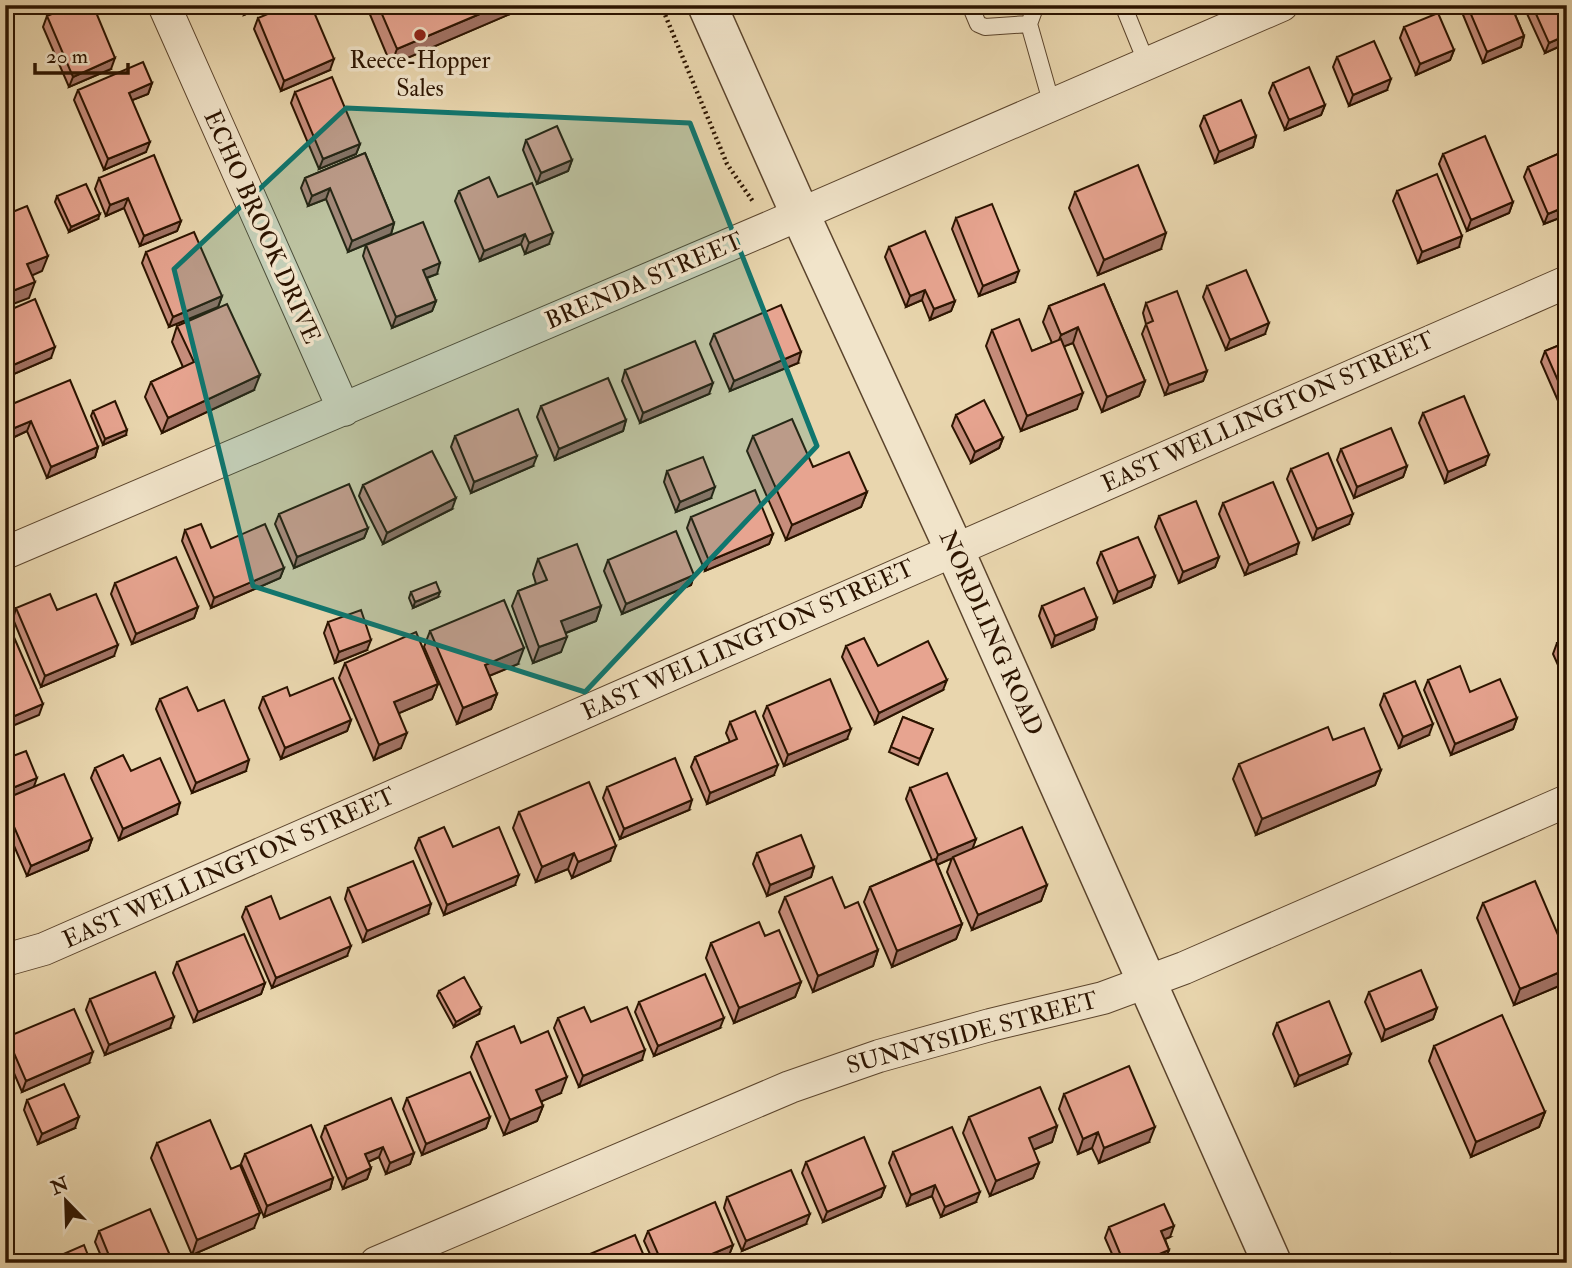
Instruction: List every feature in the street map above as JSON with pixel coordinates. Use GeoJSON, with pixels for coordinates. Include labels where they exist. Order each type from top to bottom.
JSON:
{"type":"FeatureCollection","features":[{"type":"Feature","properties":{"kind":"street","name":"ECHO BROOK DRIVE"},"geometry":{"type":"LineString","coordinates":[[164,5],[344,410]]}},
{"type":"Feature","properties":{"kind":"street","name":"NORDLING ROAD"},"geometry":{"type":"LineString","coordinates":[[707,5],[954,549],[1272,1263]]}},
{"type":"Feature","properties":{"kind":"street","name":"BRENDA STREET"},"geometry":{"type":"LineString","coordinates":[[6,550],[344,410],[1282,5]]}},
{"type":"Feature","properties":{"kind":"street","name":"EAST WELLINGTON STREET"},"geometry":{"type":"LineString","coordinates":[[5,960],[44,949],[1567,282]]}},
{"type":"Feature","properties":{"kind":"street","name":"SUNNYSIDE STREET"},"geometry":{"type":"LineString","coordinates":[[376,1263],[790,1087],[879,1056],[990,1025],[1103,998],[1184,968],[1567,801]]}},
{"type":"Feature","properties":{"kind":"lane"},"geometry":{"type":"LineString","coordinates":[[970,5],[978,24],[985,27],[1029,24]]}},
{"type":"Feature","properties":{"kind":"lane"},"geometry":{"type":"LineString","coordinates":[[1036,5],[1029,24],[1052,105]]}},
{"type":"Feature","properties":{"kind":"lane"},"geometry":{"type":"LineString","coordinates":[[1123,5],[1147,64]]}},
{"type":"Feature","properties":{"kind":"path"},"geometry":{"type":"LineString","coordinates":[[661,5],[727,164],[755,205]]}},
{"type":"Feature","properties":{"kind":"highlighted area"},"geometry":{"type":"Polygon","coordinates":[[[346,108],[690,123],[817,446],[585,692],[253,586],[174,269],[346,108]]]}},
{"type":"Feature","properties":{"kind":"building"},"geometry":{"type":"Polygon","coordinates":[[[73,5],[93,5],[115,58],[73,77],[47,16],[73,5]]]}},
{"type":"Feature","properties":{"kind":"building"},"geometry":{"type":"Polygon","coordinates":[[[289,5],[311,5],[334,59],[284,81],[258,18],[289,5]]]}},
{"type":"Feature","properties":{"kind":"building"},"geometry":{"type":"Polygon","coordinates":[[[378,5],[501,5],[397,49],[378,5]]]}},
{"type":"Feature","properties":{"kind":"building"},"geometry":{"type":"Polygon","coordinates":[[[1467,5],[1511,5],[1524,36],[1487,52],[1467,5]]]}},
{"type":"Feature","properties":{"kind":"building"},"geometry":{"type":"Polygon","coordinates":[[[1532,5],[1567,5],[1567,35],[1549,43],[1532,5]]]}},
{"type":"Feature","properties":{"kind":"building"},"geometry":{"type":"Polygon","coordinates":[[[1438,13],[1454,50],[1420,64],[1404,27],[1438,13]]]}},
{"type":"Feature","properties":{"kind":"building"},"geometry":{"type":"Polygon","coordinates":[[[1374,41],[1391,79],[1353,95],[1337,57],[1374,41]]]}},
{"type":"Feature","properties":{"kind":"building"},"geometry":{"type":"Polygon","coordinates":[[[143,62],[152,83],[129,93],[150,142],[108,159],[78,90],[143,62]]]}},
{"type":"Feature","properties":{"kind":"building"},"geometry":{"type":"Polygon","coordinates":[[[1309,67],[1325,105],[1289,120],[1273,83],[1309,67]]]}},
{"type":"Feature","properties":{"kind":"building"},"geometry":{"type":"Polygon","coordinates":[[[332,77],[360,144],[323,159],[295,92],[332,77]]]}},
{"type":"Feature","properties":{"kind":"building"},"geometry":{"type":"Polygon","coordinates":[[[1241,100],[1256,136],[1219,152],[1204,116],[1241,100]]]}},
{"type":"Feature","properties":{"kind":"building"},"geometry":{"type":"Polygon","coordinates":[[[557,126],[572,160],[541,173],[526,140],[557,126]]]}},
{"type":"Feature","properties":{"kind":"building"},"geometry":{"type":"Polygon","coordinates":[[[1485,136],[1513,202],[1471,220],[1443,154],[1485,136]]]}},
{"type":"Feature","properties":{"kind":"building"},"geometry":{"type":"Polygon","coordinates":[[[1567,150],[1567,206],[1548,214],[1528,167],[1567,150]]]}},
{"type":"Feature","properties":{"kind":"building"},"geometry":{"type":"Polygon","coordinates":[[[365,153],[394,223],[352,241],[330,188],[312,196],[305,178],[365,153]]]}},
{"type":"Feature","properties":{"kind":"building"},"geometry":{"type":"Polygon","coordinates":[[[154,155],[181,221],[144,236],[128,198],[110,205],[99,178],[154,155]]]}},
{"type":"Feature","properties":{"kind":"building"},"geometry":{"type":"Polygon","coordinates":[[[1138,165],[1166,233],[1104,260],[1075,192],[1138,165]]]}},
{"type":"Feature","properties":{"kind":"building"},"geometry":{"type":"Polygon","coordinates":[[[1437,174],[1462,236],[1422,252],[1397,191],[1437,174]]]}},
{"type":"Feature","properties":{"kind":"building"},"geometry":{"type":"Polygon","coordinates":[[[489,177],[498,197],[532,183],[553,233],[529,243],[525,234],[484,251],[459,191],[489,177]]]}},
{"type":"Feature","properties":{"kind":"building"},"geometry":{"type":"Polygon","coordinates":[[[86,184],[100,214],[71,227],[57,196],[86,184]]]}},
{"type":"Feature","properties":{"kind":"building"},"geometry":{"type":"Polygon","coordinates":[[[5,185],[11,198],[5,201],[5,185]]]}},
{"type":"Feature","properties":{"kind":"building"},"geometry":{"type":"Polygon","coordinates":[[[992,204],[1019,271],[983,286],[956,218],[992,204]]]}},
{"type":"Feature","properties":{"kind":"building"},"geometry":{"type":"Polygon","coordinates":[[[27,206],[48,256],[27,264],[35,282],[5,294],[5,215],[27,206]]]}},
{"type":"Feature","properties":{"kind":"building"},"geometry":{"type":"Polygon","coordinates":[[[423,222],[440,263],[423,270],[436,301],[396,317],[366,245],[423,222]]]}},
{"type":"Feature","properties":{"kind":"building"},"geometry":{"type":"Polygon","coordinates":[[[925,231],[955,301],[934,309],[925,290],[910,296],[889,247],[925,231]]]}},
{"type":"Feature","properties":{"kind":"building"},"geometry":{"type":"Polygon","coordinates":[[[194,232],[222,296],[173,317],[146,252],[194,232]]]}},
{"type":"Feature","properties":{"kind":"building"},"geometry":{"type":"Polygon","coordinates":[[[1246,270],[1269,323],[1230,340],[1207,286],[1246,270]]]}},
{"type":"Feature","properties":{"kind":"building"},"geometry":{"type":"Polygon","coordinates":[[[1104,284],[1145,381],[1107,397],[1078,327],[1061,335],[1049,306],[1104,284]]]}},
{"type":"Feature","properties":{"kind":"building"},"geometry":{"type":"Polygon","coordinates":[[[1177,291],[1207,371],[1169,385],[1146,324],[1153,321],[1146,303],[1177,291]]]}},
{"type":"Feature","properties":{"kind":"building"},"geometry":{"type":"Polygon","coordinates":[[[35,299],[55,347],[11,366],[5,353],[5,312],[35,299]]]}},
{"type":"Feature","properties":{"kind":"building"},"geometry":{"type":"Polygon","coordinates":[[[227,304],[260,375],[168,418],[151,382],[194,362],[177,326],[227,304]]]}},
{"type":"Feature","properties":{"kind":"building"},"geometry":{"type":"Polygon","coordinates":[[[781,305],[801,352],[734,381],[714,334],[781,305]]]}},
{"type":"Feature","properties":{"kind":"building"},"geometry":{"type":"Polygon","coordinates":[[[1019,319],[1032,351],[1061,339],[1083,393],[1027,416],[992,330],[1019,319]]]}},
{"type":"Feature","properties":{"kind":"building"},"geometry":{"type":"Polygon","coordinates":[[[695,341],[713,383],[643,413],[625,370],[695,341]]]}},
{"type":"Feature","properties":{"kind":"building"},"geometry":{"type":"Polygon","coordinates":[[[1567,342],[1567,399],[1566,399],[1545,351],[1567,342]]]}},
{"type":"Feature","properties":{"kind":"building"},"geometry":{"type":"Polygon","coordinates":[[[608,378],[626,420],[559,449],[541,406],[608,378]]]}},
{"type":"Feature","properties":{"kind":"building"},"geometry":{"type":"Polygon","coordinates":[[[70,380],[98,447],[51,467],[31,421],[12,429],[5,414],[5,407],[70,380]]]}},
{"type":"Feature","properties":{"kind":"building"},"geometry":{"type":"Polygon","coordinates":[[[1464,396],[1489,455],[1448,472],[1423,413],[1464,396]]]}},
{"type":"Feature","properties":{"kind":"building"},"geometry":{"type":"Polygon","coordinates":[[[984,400],[1003,438],[975,452],[956,415],[984,400]]]}},
{"type":"Feature","properties":{"kind":"building"},"geometry":{"type":"Polygon","coordinates":[[[115,401],[127,430],[105,439],[93,411],[115,401]]]}},
{"type":"Feature","properties":{"kind":"building"},"geometry":{"type":"Polygon","coordinates":[[[518,409],[537,456],[474,482],[455,436],[518,409]]]}},
{"type":"Feature","properties":{"kind":"building"},"geometry":{"type":"Polygon","coordinates":[[[792,419],[813,467],[849,452],[867,492],[792,525],[753,436],[792,419]]]}},
{"type":"Feature","properties":{"kind":"building"},"geometry":{"type":"Polygon","coordinates":[[[1391,428],[1407,466],[1357,487],[1341,449],[1391,428]]]}},
{"type":"Feature","properties":{"kind":"building"},"geometry":{"type":"Polygon","coordinates":[[[432,451],[456,498],[387,533],[363,485],[432,451]]]}},
{"type":"Feature","properties":{"kind":"building"},"geometry":{"type":"Polygon","coordinates":[[[1328,453],[1353,514],[1317,529],[1291,469],[1328,453]]]}},
{"type":"Feature","properties":{"kind":"building"},"geometry":{"type":"Polygon","coordinates":[[[703,457],[715,487],[680,502],[667,471],[703,457]]]}},
{"type":"Feature","properties":{"kind":"building"},"geometry":{"type":"Polygon","coordinates":[[[1273,482],[1299,543],[1249,565],[1223,503],[1273,482]]]}},
{"type":"Feature","properties":{"kind":"building"},"geometry":{"type":"Polygon","coordinates":[[[349,484],[368,528],[297,557],[279,514],[349,484]]]}},
{"type":"Feature","properties":{"kind":"building"},"geometry":{"type":"Polygon","coordinates":[[[755,490],[773,534],[709,561],[691,517],[755,490]]]}},
{"type":"Feature","properties":{"kind":"building"},"geometry":{"type":"Polygon","coordinates":[[[1196,501],[1219,557],[1183,572],[1159,516],[1196,501]]]}},
{"type":"Feature","properties":{"kind":"building"},"geometry":{"type":"Polygon","coordinates":[[[201,524],[211,548],[265,524],[284,568],[214,598],[185,530],[201,524]]]}},
{"type":"Feature","properties":{"kind":"building"},"geometry":{"type":"Polygon","coordinates":[[[676,531],[694,575],[626,604],[608,560],[676,531]]]}},
{"type":"Feature","properties":{"kind":"building"},"geometry":{"type":"Polygon","coordinates":[[[1138,537],[1155,576],[1118,592],[1101,552],[1138,537]]]}},
{"type":"Feature","properties":{"kind":"building"},"geometry":{"type":"Polygon","coordinates":[[[577,544],[601,606],[561,621],[567,637],[539,647],[518,591],[547,580],[538,559],[577,544]]]}},
{"type":"Feature","properties":{"kind":"building"},"geometry":{"type":"Polygon","coordinates":[[[176,557],[198,607],[136,634],[115,583],[176,557]]]}},
{"type":"Feature","properties":{"kind":"building"},"geometry":{"type":"Polygon","coordinates":[[[436,582],[440,592],[415,602],[411,592],[436,582]]]}},
{"type":"Feature","properties":{"kind":"building"},"geometry":{"type":"Polygon","coordinates":[[[1084,588],[1097,618],[1055,636],[1042,606],[1084,588]]]}},
{"type":"Feature","properties":{"kind":"building"},"geometry":{"type":"Polygon","coordinates":[[[50,594],[57,610],[96,594],[118,645],[45,676],[16,608],[50,594]]]}},
{"type":"Feature","properties":{"kind":"building"},"geometry":{"type":"Polygon","coordinates":[[[504,600],[524,648],[485,665],[497,694],[463,708],[430,631],[504,600]]]}},
{"type":"Feature","properties":{"kind":"building"},"geometry":{"type":"Polygon","coordinates":[[[361,610],[371,640],[339,652],[328,622],[361,610]]]}},
{"type":"Feature","properties":{"kind":"building"},"geometry":{"type":"Polygon","coordinates":[[[416,632],[438,684],[394,702],[407,733],[379,745],[345,663],[416,632]]]}},
{"type":"Feature","properties":{"kind":"building"},"geometry":{"type":"Polygon","coordinates":[[[13,635],[43,704],[5,720],[5,639],[13,635]]]}},
{"type":"Feature","properties":{"kind":"building"},"geometry":{"type":"Polygon","coordinates":[[[864,638],[878,666],[928,641],[947,680],[879,713],[846,646],[864,638]]]}},
{"type":"Feature","properties":{"kind":"building"},"geometry":{"type":"Polygon","coordinates":[[[1567,639],[1567,665],[1557,643],[1567,639]]]}},
{"type":"Feature","properties":{"kind":"building"},"geometry":{"type":"Polygon","coordinates":[[[1460,666],[1470,692],[1500,679],[1517,718],[1455,744],[1428,680],[1460,666]]]}},
{"type":"Feature","properties":{"kind":"building"},"geometry":{"type":"Polygon","coordinates":[[[333,678],[351,720],[285,748],[263,697],[287,687],[290,696],[333,678]]]}},
{"type":"Feature","properties":{"kind":"building"},"geometry":{"type":"Polygon","coordinates":[[[830,679],[851,729],[788,755],[767,706],[830,679]]]}},
{"type":"Feature","properties":{"kind":"building"},"geometry":{"type":"Polygon","coordinates":[[[1415,681],[1433,724],[1403,737],[1384,694],[1415,681]]]}},
{"type":"Feature","properties":{"kind":"building"},"geometry":{"type":"Polygon","coordinates":[[[187,687],[198,711],[224,700],[249,760],[196,783],[160,699],[187,687]]]}},
{"type":"Feature","properties":{"kind":"building"},"geometry":{"type":"Polygon","coordinates":[[[755,711],[778,765],[710,793],[695,757],[737,739],[730,722],[755,711]]]}},
{"type":"Feature","properties":{"kind":"building"},"geometry":{"type":"Polygon","coordinates":[[[903,717],[933,729],[920,759],[891,747],[903,717]]]}},
{"type":"Feature","properties":{"kind":"building"},"geometry":{"type":"Polygon","coordinates":[[[1328,727],[1333,740],[1364,728],[1381,770],[1262,819],[1239,764],[1328,727]]]}},
{"type":"Feature","properties":{"kind":"building"},"geometry":{"type":"Polygon","coordinates":[[[26,751],[37,778],[5,791],[5,759],[26,751]]]}},
{"type":"Feature","properties":{"kind":"building"},"geometry":{"type":"Polygon","coordinates":[[[123,755],[131,771],[160,758],[180,803],[123,829],[95,768],[123,755]]]}},
{"type":"Feature","properties":{"kind":"building"},"geometry":{"type":"Polygon","coordinates":[[[675,758],[692,800],[624,829],[607,787],[675,758]]]}},
{"type":"Feature","properties":{"kind":"building"},"geometry":{"type":"Polygon","coordinates":[[[947,773],[976,839],[938,855],[910,788],[947,773]]]}},
{"type":"Feature","properties":{"kind":"building"},"geometry":{"type":"Polygon","coordinates":[[[64,774],[92,839],[31,866],[5,806],[5,799],[64,774]]]}},
{"type":"Feature","properties":{"kind":"building"},"geometry":{"type":"Polygon","coordinates":[[[589,782],[616,846],[578,862],[574,853],[542,867],[519,812],[589,782]]]}},
{"type":"Feature","properties":{"kind":"building"},"geometry":{"type":"Polygon","coordinates":[[[444,827],[453,847],[499,827],[519,875],[447,905],[419,838],[444,827]]]}},
{"type":"Feature","properties":{"kind":"building"},"geometry":{"type":"Polygon","coordinates":[[[1022,827],[1047,885],[978,915],[953,857],[1022,827]]]}},
{"type":"Feature","properties":{"kind":"building"},"geometry":{"type":"Polygon","coordinates":[[[801,835],[814,867],[770,885],[757,853],[801,835]]]}},
{"type":"Feature","properties":{"kind":"building"},"geometry":{"type":"Polygon","coordinates":[[[935,859],[962,924],[897,951],[870,887],[935,859]]]}},
{"type":"Feature","properties":{"kind":"building"},"geometry":{"type":"Polygon","coordinates":[[[413,861],[431,904],[367,931],[348,888],[413,861]]]}},
{"type":"Feature","properties":{"kind":"building"},"geometry":{"type":"Polygon","coordinates":[[[832,877],[845,908],[858,902],[878,950],[818,976],[785,897],[832,877]]]}},
{"type":"Feature","properties":{"kind":"building"},"geometry":{"type":"Polygon","coordinates":[[[1535,881],[1567,956],[1567,969],[1520,989],[1483,903],[1535,881]]]}},
{"type":"Feature","properties":{"kind":"building"},"geometry":{"type":"Polygon","coordinates":[[[271,896],[280,919],[330,897],[351,946],[276,978],[246,907],[271,896]]]}},
{"type":"Feature","properties":{"kind":"building"},"geometry":{"type":"Polygon","coordinates":[[[759,922],[765,936],[779,930],[801,982],[739,1008],[711,943],[759,922]]]}},
{"type":"Feature","properties":{"kind":"building"},"geometry":{"type":"Polygon","coordinates":[[[244,934],[265,983],[198,1012],[177,962],[244,934]]]}},
{"type":"Feature","properties":{"kind":"building"},"geometry":{"type":"Polygon","coordinates":[[[1421,970],[1437,1008],[1385,1030],[1369,992],[1421,970]]]}},
{"type":"Feature","properties":{"kind":"building"},"geometry":{"type":"Polygon","coordinates":[[[155,972],[174,1017],[109,1045],[90,999],[155,972]]]}},
{"type":"Feature","properties":{"kind":"building"},"geometry":{"type":"Polygon","coordinates":[[[705,974],[724,1018],[658,1046],[639,1002],[705,974]]]}},
{"type":"Feature","properties":{"kind":"building"},"geometry":{"type":"Polygon","coordinates":[[[464,977],[481,1008],[456,1022],[439,991],[464,977]]]}},
{"type":"Feature","properties":{"kind":"building"},"geometry":{"type":"Polygon","coordinates":[[[1329,1001],[1351,1054],[1299,1076],[1277,1023],[1329,1001]]]}},
{"type":"Feature","properties":{"kind":"building"},"geometry":{"type":"Polygon","coordinates":[[[584,1007],[591,1022],[627,1007],[645,1050],[583,1076],[558,1018],[584,1007]]]}},
{"type":"Feature","properties":{"kind":"building"},"geometry":{"type":"Polygon","coordinates":[[[74,1009],[93,1052],[26,1081],[7,1037],[74,1009]]]}},
{"type":"Feature","properties":{"kind":"building"},"geometry":{"type":"Polygon","coordinates":[[[1502,1015],[1545,1112],[1476,1142],[1434,1046],[1502,1015]]]}},
{"type":"Feature","properties":{"kind":"building"},"geometry":{"type":"Polygon","coordinates":[[[514,1026],[521,1043],[548,1031],[567,1077],[536,1090],[543,1106],[510,1120],[477,1042],[514,1026]]]}},
{"type":"Feature","properties":{"kind":"building"},"geometry":{"type":"Polygon","coordinates":[[[1129,1066],[1155,1127],[1104,1148],[1098,1132],[1083,1139],[1064,1094],[1129,1066]]]}},
{"type":"Feature","properties":{"kind":"building"},"geometry":{"type":"Polygon","coordinates":[[[5,1071],[13,1090],[5,1094],[5,1071]]]}},
{"type":"Feature","properties":{"kind":"building"},"geometry":{"type":"Polygon","coordinates":[[[470,1072],[490,1117],[426,1144],[407,1098],[470,1072]]]}},
{"type":"Feature","properties":{"kind":"building"},"geometry":{"type":"Polygon","coordinates":[[[64,1084],[79,1117],[42,1134],[27,1100],[64,1084]]]}},
{"type":"Feature","properties":{"kind":"building"},"geometry":{"type":"Polygon","coordinates":[[[1040,1087],[1057,1126],[1029,1138],[1039,1163],[996,1181],[969,1117],[1040,1087]]]}},
{"type":"Feature","properties":{"kind":"building"},"geometry":{"type":"Polygon","coordinates":[[[391,1098],[414,1153],[390,1163],[383,1147],[365,1154],[371,1168],[347,1179],[325,1126],[391,1098]]]}},
{"type":"Feature","properties":{"kind":"building"},"geometry":{"type":"Polygon","coordinates":[[[210,1120],[231,1169],[240,1165],[260,1213],[197,1240],[157,1143],[210,1120]]]}},
{"type":"Feature","properties":{"kind":"building"},"geometry":{"type":"Polygon","coordinates":[[[311,1125],[333,1178],[267,1206],[245,1154],[311,1125]]]}},
{"type":"Feature","properties":{"kind":"building"},"geometry":{"type":"Polygon","coordinates":[[[952,1127],[980,1192],[945,1207],[935,1185],[911,1195],[893,1152],[952,1127]]]}},
{"type":"Feature","properties":{"kind":"building"},"geometry":{"type":"Polygon","coordinates":[[[864,1137],[885,1187],[827,1212],[806,1162],[864,1137]]]}},
{"type":"Feature","properties":{"kind":"building"},"geometry":{"type":"Polygon","coordinates":[[[791,1170],[810,1214],[746,1241],[727,1197],[791,1170]]]}},
{"type":"Feature","properties":{"kind":"building"},"geometry":{"type":"Polygon","coordinates":[[[715,1202],[733,1245],[691,1263],[662,1263],[648,1231],[715,1202]]]}},
{"type":"Feature","properties":{"kind":"building"},"geometry":{"type":"Polygon","coordinates":[[[1164,1204],[1174,1226],[1161,1231],[1169,1250],[1138,1263],[1124,1263],[1109,1227],[1164,1204]]]}},
{"type":"Feature","properties":{"kind":"building"},"geometry":{"type":"Polygon","coordinates":[[[150,1209],[172,1260],[164,1263],[112,1263],[99,1231],[150,1209]]]}},
{"type":"Feature","properties":{"kind":"building"},"geometry":{"type":"Polygon","coordinates":[[[635,1235],[647,1263],[580,1263],[578,1259],[635,1235]]]}},
{"type":"Feature","properties":{"kind":"building"},"geometry":{"type":"Polygon","coordinates":[[[84,1245],[91,1263],[43,1263],[84,1245]]]}},
{"type":"Feature","properties":{"kind":"building"},"geometry":{"type":"Polygon","coordinates":[[[1390,1254],[1397,1263],[1379,1263],[1390,1254]]]}},
{"type":"Feature","properties":{"kind":"place","name":"Reece-Hopper Sales"},"geometry":{"type":"Point","coordinates":[420,35]}}]}
